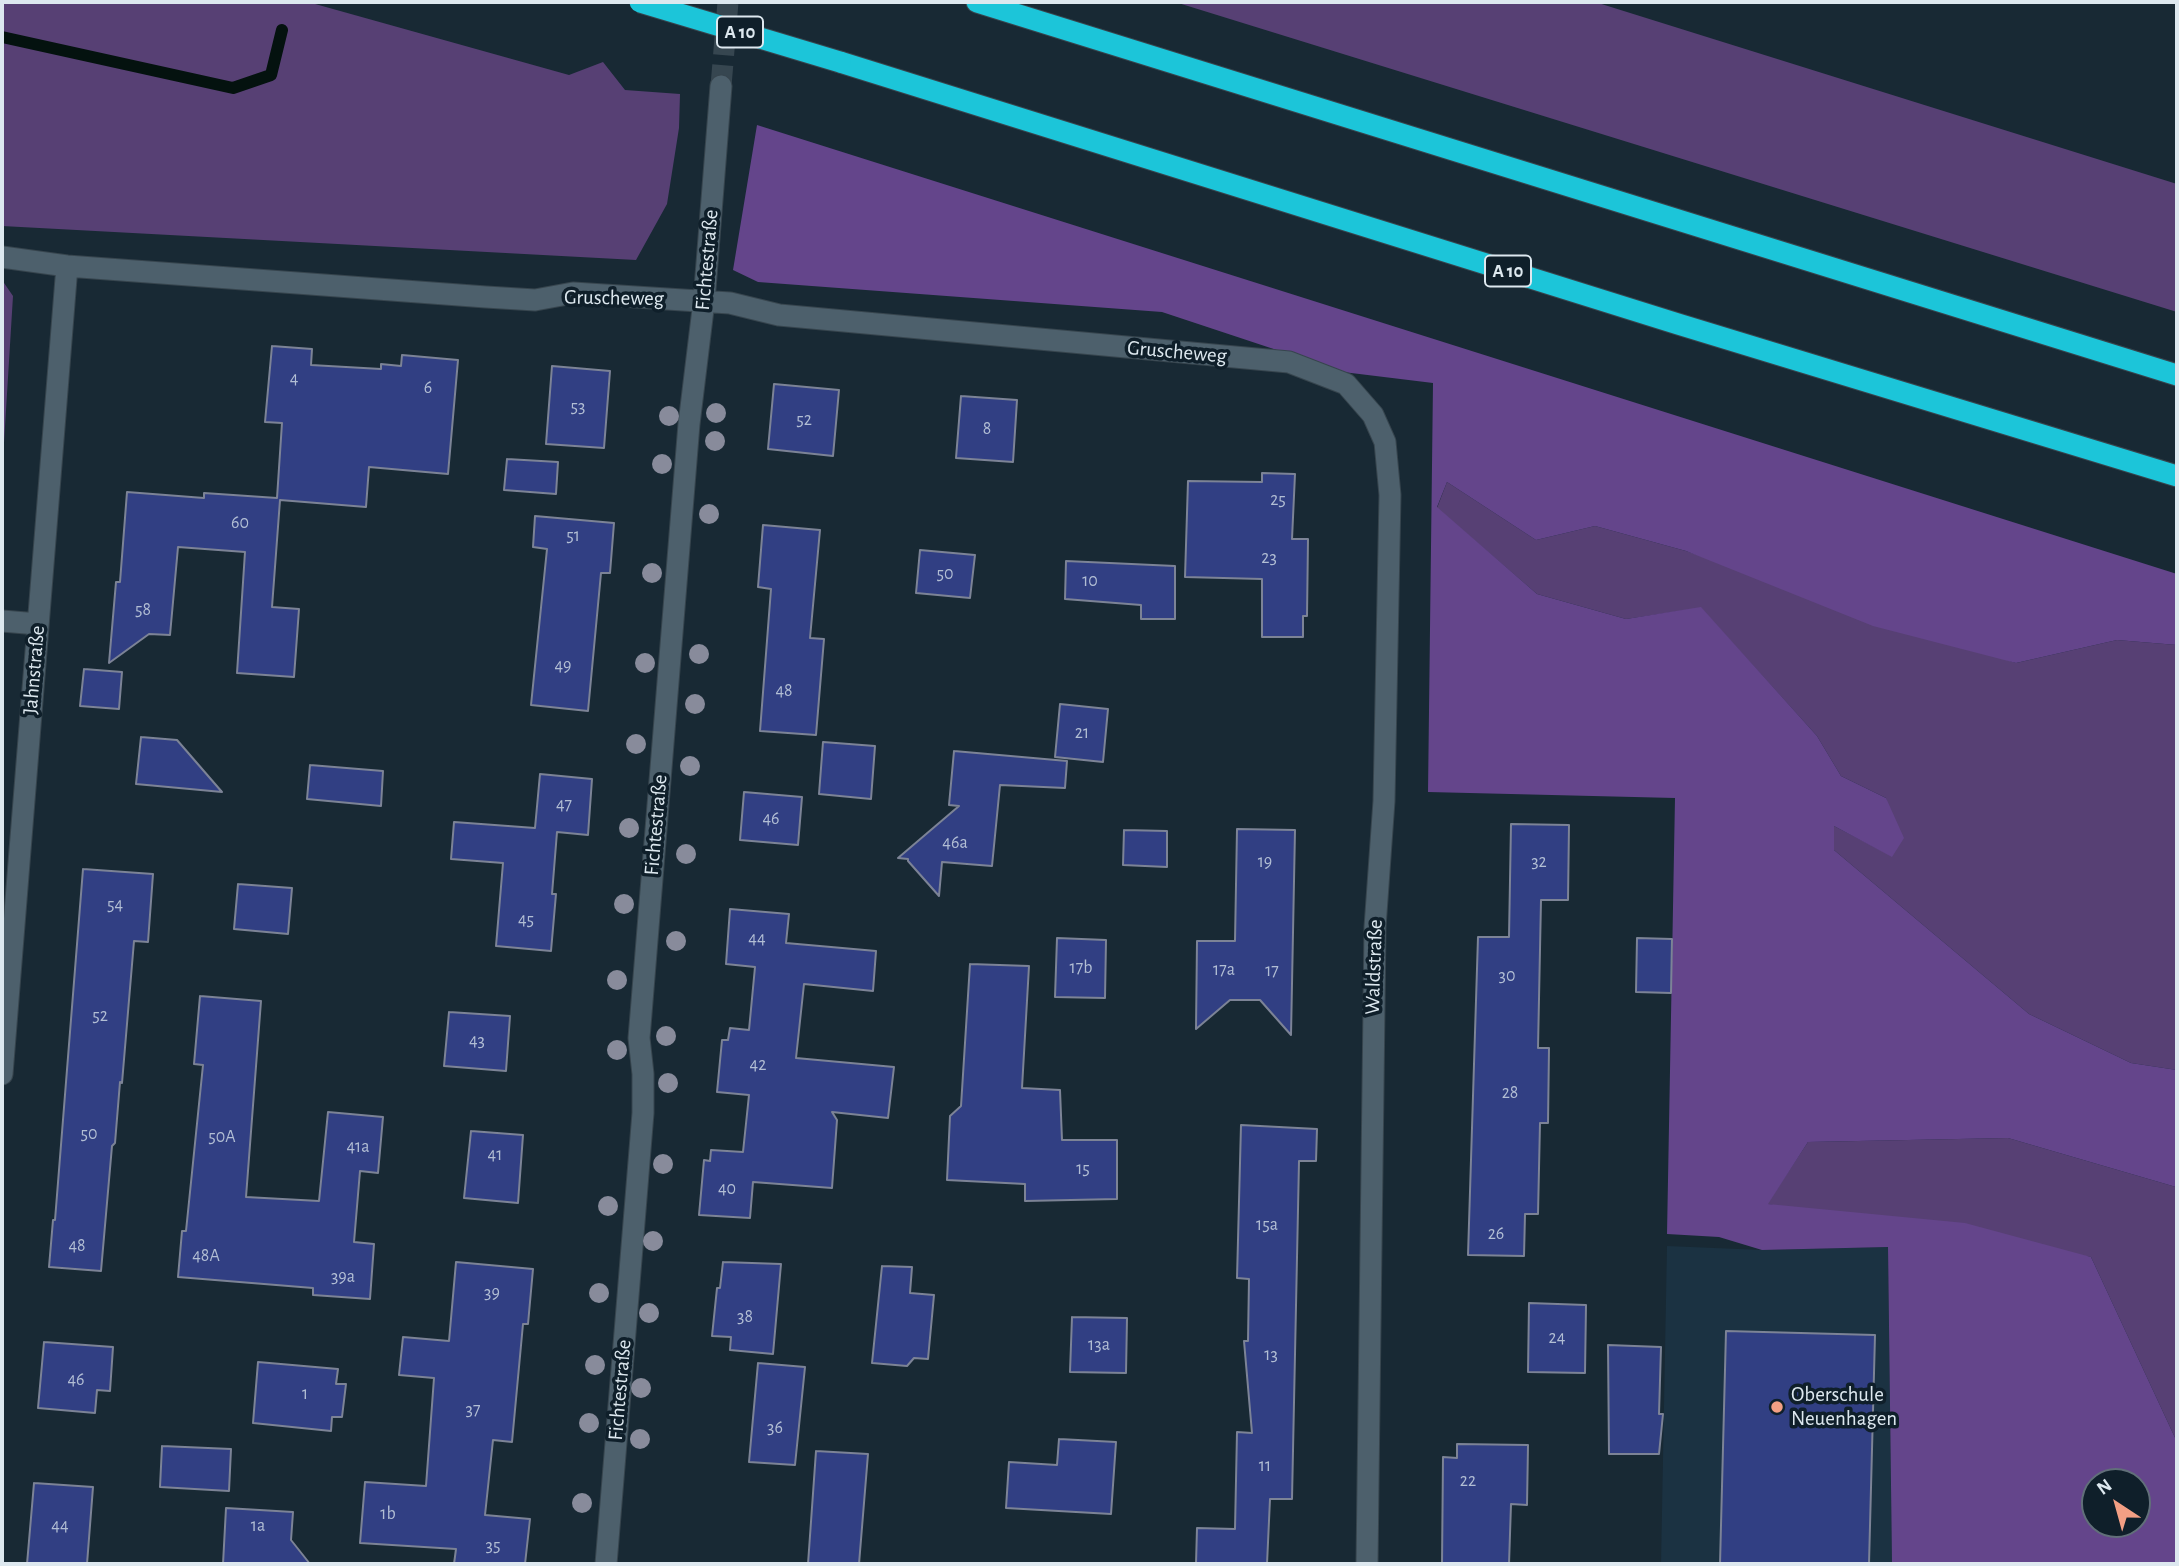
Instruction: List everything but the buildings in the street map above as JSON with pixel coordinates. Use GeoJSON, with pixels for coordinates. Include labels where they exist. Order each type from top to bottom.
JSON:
{"type":"FeatureCollection","features":[{"type":"Feature","properties":{"kind":"highway","name":"A 10"},"geometry":{"type":"LineString","coordinates":[[640,2],[2177,477]]}},
{"type":"Feature","properties":{"kind":"highway"},"geometry":{"type":"LineString","coordinates":[[977,2],[2177,375]]}},
{"type":"Feature","properties":{"kind":"street","name":"Fichtestraße"},"geometry":{"type":"LineString","coordinates":[[606,1564],[643,1113],[640,1014],[688,424],[704,301],[721,86]]}},
{"type":"Feature","properties":{"kind":"street","name":"Gruscheweg"},"geometry":{"type":"LineString","coordinates":[[2,257],[67,266],[511,299],[535,300],[573,293],[730,303],[779,315],[1289,362],[1346,384]]}},
{"type":"Feature","properties":{"kind":"street","name":"Jahnstraße"},"geometry":{"type":"LineString","coordinates":[[2,1074],[67,266]]}},
{"type":"Feature","properties":{"kind":"street","name":"Waldstraße"},"geometry":{"type":"LineString","coordinates":[[1346,384],[1373,415],[1385,442],[1390,495],[1384,802],[1375,927],[1367,1564]]}},
{"type":"Feature","properties":{"kind":"street"},"geometry":{"type":"LineString","coordinates":[[2,621],[38,624]]}},
{"type":"Feature","properties":{"kind":"shaded area"},"geometry":{"type":"Polygon","coordinates":[[[2,2],[308,2],[569,75],[603,62],[625,90],[680,94],[679,128],[667,204],[636,260],[2,226],[2,2]]]}},
{"type":"Feature","properties":{"kind":"shaded area"},"geometry":{"type":"Polygon","coordinates":[[[1175,2],[1595,2],[2177,184],[2177,312],[1175,2]]]}},
{"type":"Feature","properties":{"kind":"shaded area"},"geometry":{"type":"Polygon","coordinates":[[[757,125],[2177,574],[2177,645],[2117,640],[2016,663],[1873,626],[1686,551],[1595,526],[1536,540],[1447,482],[1437,507],[1537,594],[1626,619],[1701,607],[1817,736],[1841,776],[1886,798],[1904,838],[1892,857],[1834,826],[1834,850],[2029,1014],[2131,1063],[2177,1070],[2177,1193],[2176,1187],[2008,1138],[1808,1142],[1768,1204],[1965,1223],[2091,1257],[2177,1442],[2177,1564],[1892,1564],[1888,1247],[1762,1250],[1719,1237],[1667,1234],[1675,798],[1428,792],[1433,383],[1343,372],[1162,312],[758,282],[733,270],[757,125]]]}},
{"type":"Feature","properties":{"kind":"shaded area"},"geometry":{"type":"Polygon","coordinates":[[[2,280],[13,296],[3,459],[2,459],[2,280]]]}},
{"type":"Feature","properties":{"kind":"shaded area"},"geometry":{"type":"Polygon","coordinates":[[[1447,482],[1536,540],[1595,526],[1686,551],[2016,663],[2117,640],[2177,645],[2177,1070],[2131,1063],[2029,1014],[1834,850],[1834,826],[1892,856],[1886,798],[1841,776],[1817,736],[1701,608],[1626,619],[1537,594],[1437,508],[1447,482]]]}},
{"type":"Feature","properties":{"kind":"shaded area"},"geometry":{"type":"Polygon","coordinates":[[[2008,1138],[2176,1187],[2177,1442],[2091,1257],[1767,1204],[1808,1142],[2008,1138]]]}},
{"type":"Feature","properties":{"kind":"shaded area","name":"Oberschule Neuenhagen"},"geometry":{"type":"Polygon","coordinates":[[[1667,1246],[1762,1250],[1888,1247],[1892,1564],[1661,1564],[1667,1246]]]}},
{"type":"Feature","properties":{"kind":"waterway"},"geometry":{"type":"LineString","coordinates":[[2,37],[233,88],[271,75],[282,30]]}},
{"type":"Feature","properties":{"kind":"tunnel"},"geometry":{"type":"LineString","coordinates":[[721,86],[728,2]]}},
{"type":"Feature","properties":{"kind":"place","name":"Oberschule Neuenhagen"},"geometry":{"type":"Point","coordinates":[1777,1407]}}]}
